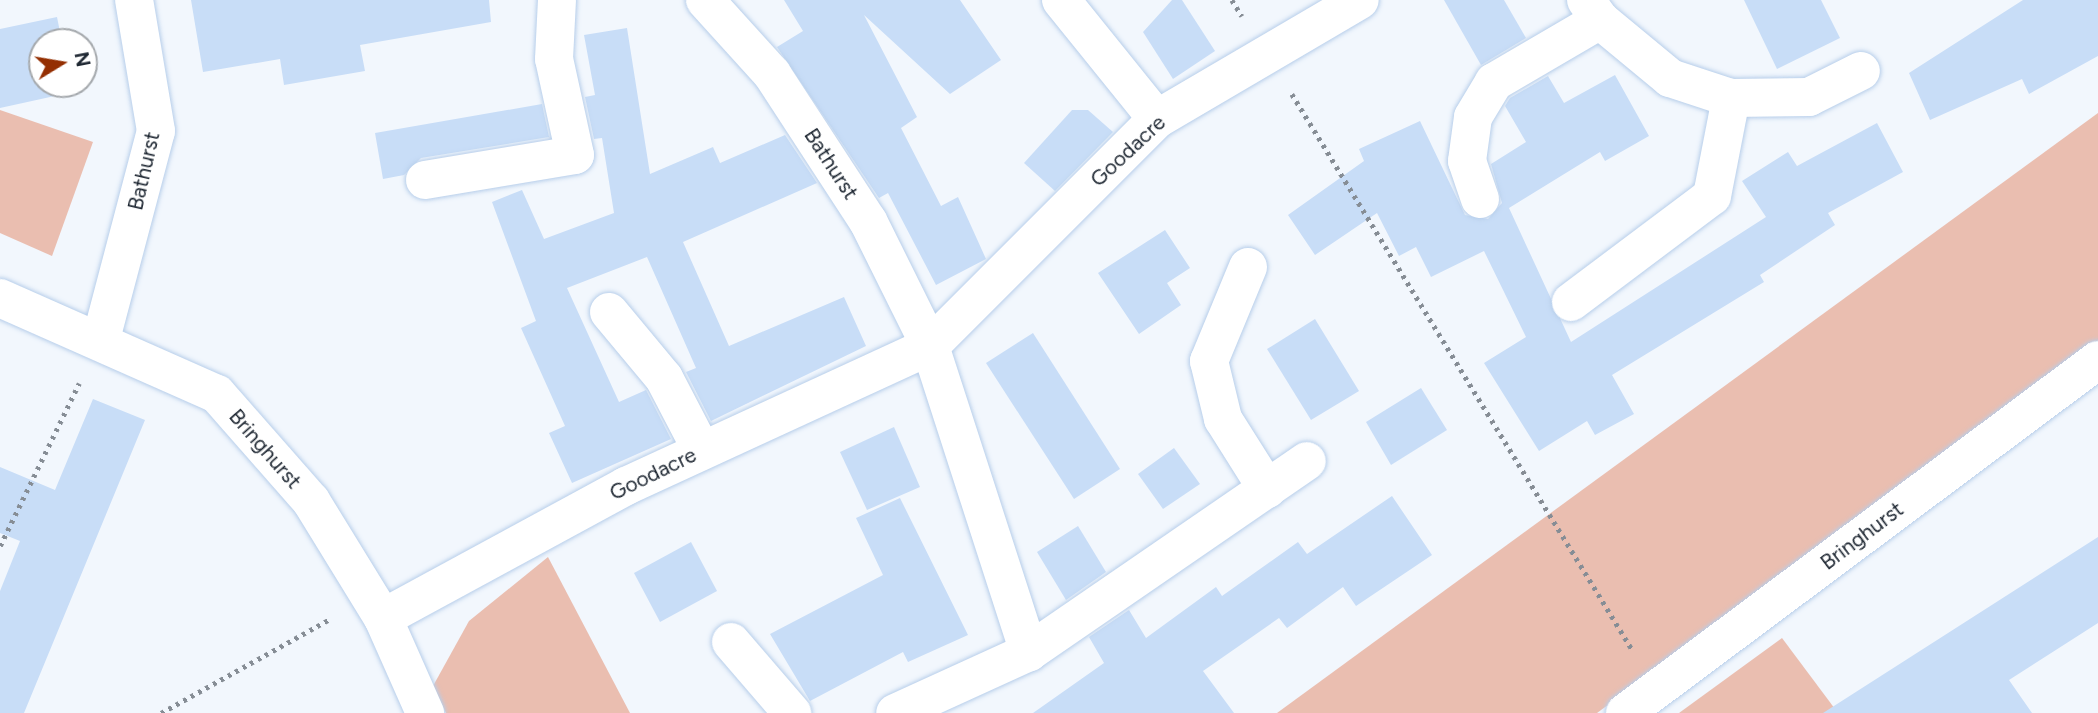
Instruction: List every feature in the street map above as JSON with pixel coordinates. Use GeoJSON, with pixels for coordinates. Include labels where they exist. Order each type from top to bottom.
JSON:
{"type":"FeatureCollection","features":[{"type":"Feature","properties":{"kind":"street","name":"Bathurst"},"geometry":{"type":"LineString","coordinates":[[101,338],[156,131],[134,0]]}},
{"type":"Feature","properties":{"kind":"street"},"geometry":{"type":"LineString","coordinates":[[425,180],[575,155],[554,59],[557,0]]}},
{"type":"Feature","properties":{"kind":"street","name":"Bathurst"},"geometry":{"type":"LineString","coordinates":[[705,0],[772,74],[868,221],[930,346]]}},
{"type":"Feature","properties":{"kind":"street"},"geometry":{"type":"LineString","coordinates":[[1061,0],[1157,118]]}},
{"type":"Feature","properties":{"kind":"street","name":"Goodacre"},"geometry":{"type":"LineString","coordinates":[[377,607],[702,451],[930,346],[1157,118],[1269,56],[1360,0]]}},
{"type":"Feature","properties":{"kind":"street"},"geometry":{"type":"LineString","coordinates":[[1480,199],[1467,161],[1473,117],[1494,82],[1593,10],[1670,78],[1731,98],[1808,97],[1861,71]]}},
{"type":"Feature","properties":{"kind":"street"},"geometry":{"type":"LineString","coordinates":[[1571,302],[1712,196],[1731,98]]}},
{"type":"Feature","properties":{"kind":"street"},"geometry":{"type":"LineString","coordinates":[[1248,267],[1209,361],[1223,419],[1267,489]]}},
{"type":"Feature","properties":{"kind":"street","name":"Bringhurst"},"geometry":{"type":"LineString","coordinates":[[0,298],[101,338],[217,394],[311,501],[377,607],[425,713]]}},
{"type":"Feature","properties":{"kind":"street"},"geometry":{"type":"LineString","coordinates":[[609,312],[664,378],[702,451]]}},
{"type":"Feature","properties":{"kind":"street"},"geometry":{"type":"LineString","coordinates":[[930,346],[1029,652]]}},
{"type":"Feature","properties":{"kind":"street","name":"Bringhurst"},"geometry":{"type":"LineString","coordinates":[[1625,713],[2098,360]]}},
{"type":"Feature","properties":{"kind":"street"},"geometry":{"type":"LineString","coordinates":[[895,713],[1029,652],[1307,461]]}},
{"type":"Feature","properties":{"kind":"street"},"geometry":{"type":"LineString","coordinates":[[731,642],[792,713]]}},
{"type":"Feature","properties":{"kind":"path"},"geometry":{"type":"LineString","coordinates":[[1269,56],[1657,689]]}},
{"type":"Feature","properties":{"kind":"path"},"geometry":{"type":"LineString","coordinates":[[0,545],[101,338]]}},
{"type":"Feature","properties":{"kind":"path"},"geometry":{"type":"LineString","coordinates":[[161,713],[377,607]]}},
{"type":"Feature","properties":{"kind":"shaded area"},"geometry":{"type":"Polygon","coordinates":[[[0,110],[93,142],[52,256],[0,233],[0,110]]]}},
{"type":"Feature","properties":{"kind":"shaded area"},"geometry":{"type":"Polygon","coordinates":[[[2098,113],[2098,345],[1597,713],[1277,713],[2098,113]]]}},
{"type":"Feature","properties":{"kind":"shaded area"},"geometry":{"type":"Polygon","coordinates":[[[548,557],[630,713],[446,713],[433,686],[469,621],[548,557]]]}},
{"type":"Feature","properties":{"kind":"shaded area"},"geometry":{"type":"Polygon","coordinates":[[[1782,638],[1838,713],[1679,713],[1782,638]]]}},
{"type":"Feature","properties":{"kind":"building"},"geometry":{"type":"Polygon","coordinates":[[[191,0],[489,0],[491,22],[360,45],[365,71],[284,85],[280,59],[203,72],[191,0]]]}},
{"type":"Feature","properties":{"kind":"building"},"geometry":{"type":"Polygon","coordinates":[[[784,0],[960,0],[1001,60],[950,94],[864,15],[917,117],[901,128],[941,206],[958,197],[986,259],[936,285],[888,193],[879,198],[777,47],[803,31],[784,0]]]}},
{"type":"Feature","properties":{"kind":"building"},"geometry":{"type":"Polygon","coordinates":[[[1172,0],[1182,0],[1215,51],[1173,79],[1143,32],[1172,0]]]}},
{"type":"Feature","properties":{"kind":"building"},"geometry":{"type":"Polygon","coordinates":[[[1444,0],[1504,0],[1526,38],[1481,65],[1444,0]]]}},
{"type":"Feature","properties":{"kind":"building"},"geometry":{"type":"Polygon","coordinates":[[[1744,0],[1821,0],[1840,38],[1777,69],[1744,0]]]}},
{"type":"Feature","properties":{"kind":"building"},"geometry":{"type":"Polygon","coordinates":[[[2023,0],[2098,0],[2098,56],[2029,94],[2022,79],[1930,120],[1909,73],[2023,0]]]}},
{"type":"Feature","properties":{"kind":"building"},"geometry":{"type":"Polygon","coordinates":[[[57,17],[59,28],[28,28],[28,98],[46,98],[0,108],[0,29],[57,17]]]}},
{"type":"Feature","properties":{"kind":"building"},"geometry":{"type":"Polygon","coordinates":[[[627,28],[650,174],[713,147],[720,163],[785,135],[817,183],[683,242],[729,346],[844,297],[866,346],[711,421],[686,372],[696,368],[647,257],[567,288],[619,402],[646,390],[671,439],[572,483],[549,433],[565,426],[521,328],[536,321],[492,202],[522,190],[544,239],[614,213],[602,138],[594,139],[585,97],[595,95],[584,35],[627,28]]]}},
{"type":"Feature","properties":{"kind":"building"},"geometry":{"type":"Polygon","coordinates":[[[1615,75],[1649,136],[1605,161],[1600,152],[1509,208],[1571,342],[1766,217],[1742,181],[1788,152],[1797,166],[1877,123],[1903,172],[1828,213],[1835,225],[1760,275],[1764,282],[1612,375],[1634,414],[1595,435],[1587,421],[1539,451],[1484,363],[1526,337],[1484,251],[1431,277],[1416,247],[1399,256],[1377,213],[1315,255],[1288,215],[1364,161],[1359,149],[1420,121],[1465,215],[1488,219],[1502,203],[1491,164],[1526,142],[1505,106],[1510,98],[1548,76],[1564,103],[1615,75]]]}},
{"type":"Feature","properties":{"kind":"building"},"geometry":{"type":"Polygon","coordinates":[[[542,104],[549,137],[421,158],[404,175],[383,179],[375,133],[542,104]]]}},
{"type":"Feature","properties":{"kind":"building"},"geometry":{"type":"Polygon","coordinates":[[[1072,110],[1088,110],[1113,132],[1055,191],[1024,163],[1072,110]]]}},
{"type":"Feature","properties":{"kind":"building"},"geometry":{"type":"Polygon","coordinates":[[[1165,230],[1190,268],[1167,283],[1181,305],[1139,334],[1098,273],[1165,230]]]}},
{"type":"Feature","properties":{"kind":"building"},"geometry":{"type":"Polygon","coordinates":[[[1315,319],[1359,391],[1311,420],[1267,349],[1315,319]]]}},
{"type":"Feature","properties":{"kind":"building"},"geometry":{"type":"Polygon","coordinates":[[[1033,333],[1120,469],[1074,499],[986,363],[1033,333]]]}},
{"type":"Feature","properties":{"kind":"building"},"geometry":{"type":"Polygon","coordinates":[[[1421,388],[1447,430],[1391,465],[1366,422],[1421,388]]]}},
{"type":"Feature","properties":{"kind":"building"},"geometry":{"type":"Polygon","coordinates":[[[93,399],[145,420],[24,713],[0,713],[0,591],[20,541],[0,533],[0,467],[55,490],[93,399]]]}},
{"type":"Feature","properties":{"kind":"building"},"geometry":{"type":"Polygon","coordinates":[[[894,427],[920,487],[867,510],[840,452],[894,427]]]}},
{"type":"Feature","properties":{"kind":"building"},"geometry":{"type":"Polygon","coordinates":[[[1174,448],[1200,484],[1163,509],[1138,474],[1174,448]]]}},
{"type":"Feature","properties":{"kind":"building"},"geometry":{"type":"Polygon","coordinates":[[[1392,496],[1432,555],[1356,606],[1343,587],[1287,628],[1279,618],[1203,671],[1234,713],[1033,713],[1104,663],[1089,637],[1129,610],[1146,638],[1216,587],[1222,596],[1298,542],[1307,554],[1392,496]]]}},
{"type":"Feature","properties":{"kind":"building"},"geometry":{"type":"Polygon","coordinates":[[[900,498],[968,635],[908,662],[903,652],[810,701],[770,634],[883,575],[856,518],[900,498]]]}},
{"type":"Feature","properties":{"kind":"building"},"geometry":{"type":"Polygon","coordinates":[[[1078,526],[1106,572],[1066,600],[1037,552],[1078,526]]]}},
{"type":"Feature","properties":{"kind":"building"},"geometry":{"type":"Polygon","coordinates":[[[2098,537],[2098,623],[2009,680],[2032,713],[1823,713],[2098,537]]]}},
{"type":"Feature","properties":{"kind":"building"},"geometry":{"type":"Polygon","coordinates":[[[691,542],[717,591],[660,622],[634,573],[691,542]]]}}]}
